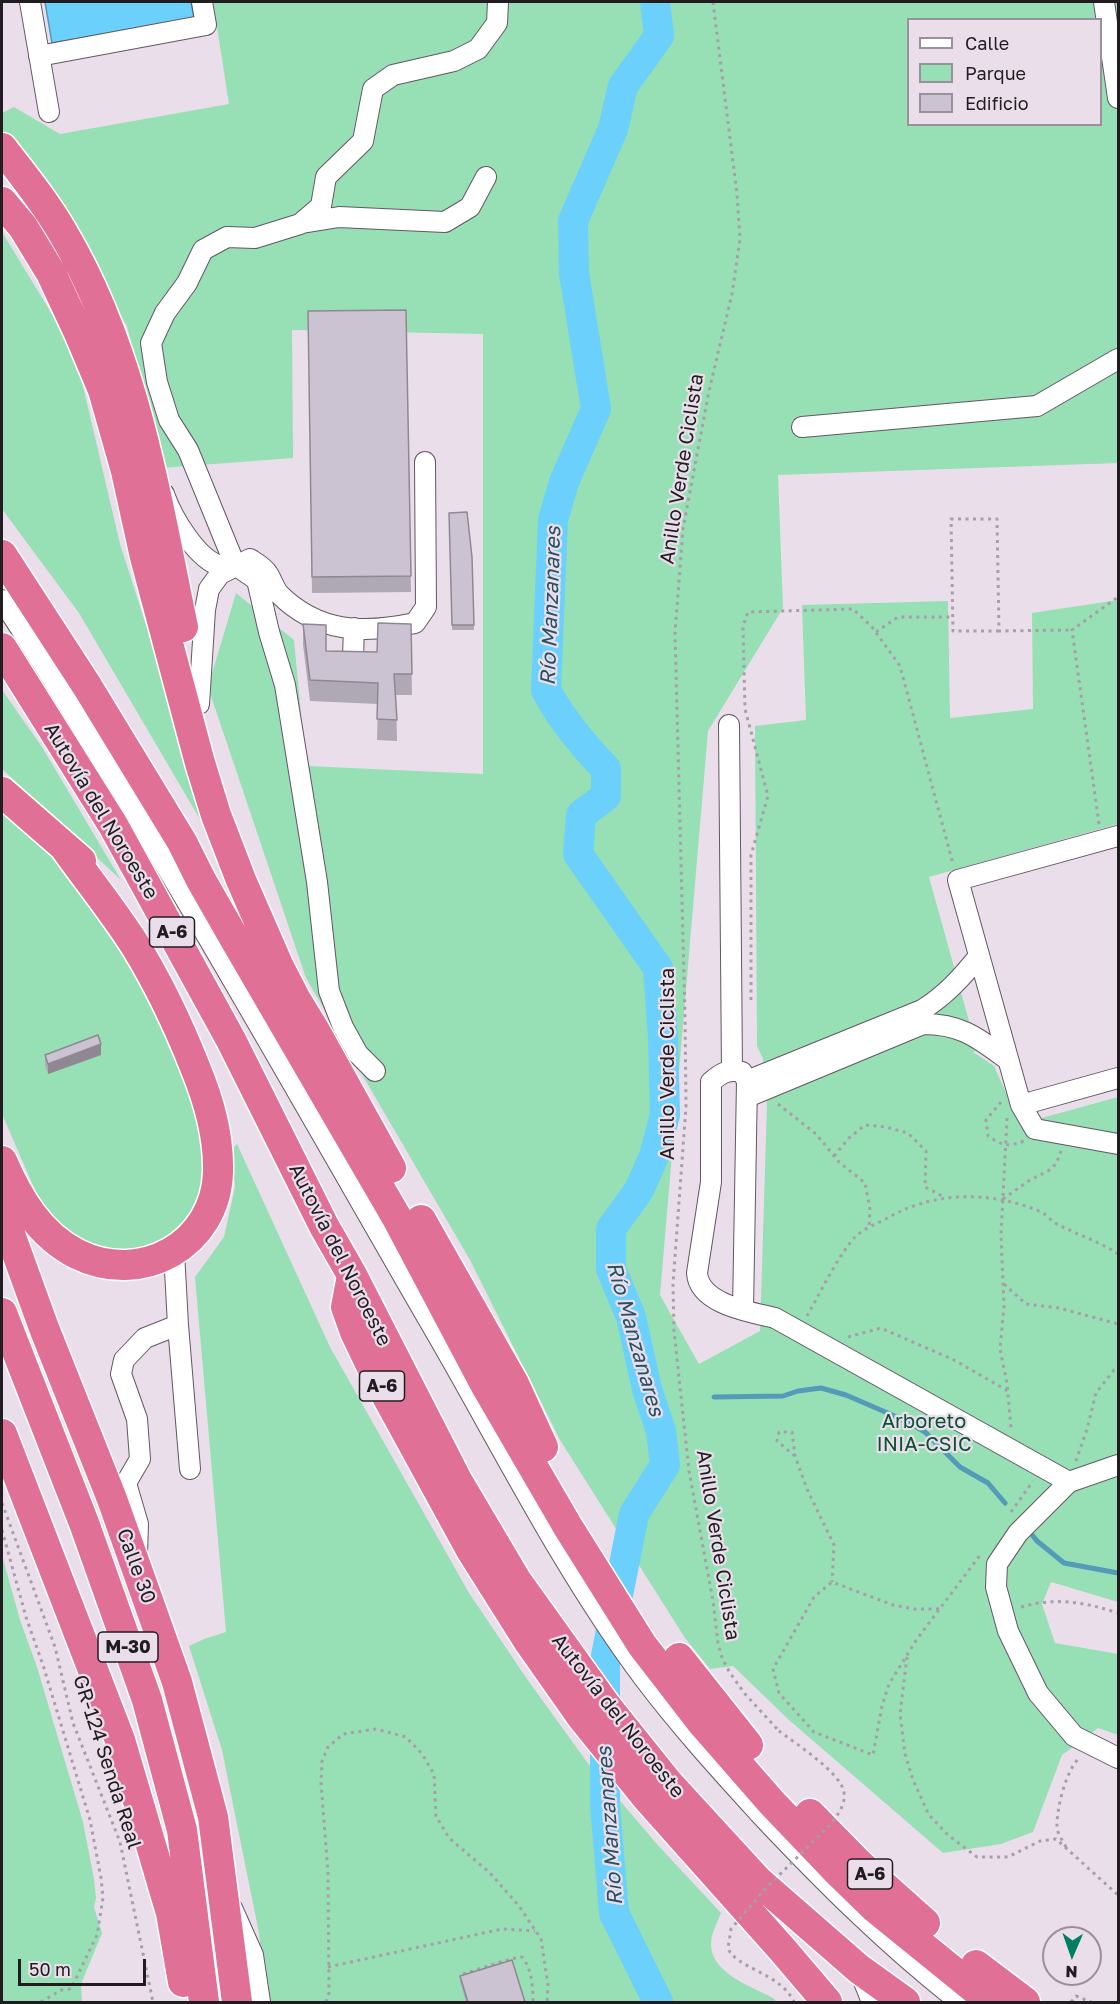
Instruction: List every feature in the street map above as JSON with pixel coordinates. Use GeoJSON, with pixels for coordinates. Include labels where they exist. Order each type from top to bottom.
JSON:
{"type":"FeatureCollection","features":[{"type":"Feature","properties":{"kind":"highway"},"geometry":{"type":"LineString","coordinates":[[2,148],[63,233],[108,326],[136,408],[151,467],[199,704],[227,809],[256,899],[315,1031]]}},
{"type":"Feature","properties":{"kind":"highway"},"geometry":{"type":"LineString","coordinates":[[2,202],[23,227],[51,273],[80,333],[103,390],[126,471],[145,557],[216,814],[241,880],[295,998],[514,1384],[525,1454]]}},
{"type":"Feature","properties":{"kind":"highway"},"geometry":{"type":"LineString","coordinates":[[2,231],[29,269],[67,340],[89,394],[145,557]]}},
{"type":"Feature","properties":{"kind":"highway","name":"A-6"},"geometry":{"type":"LineString","coordinates":[[2,555],[87,686],[182,842],[211,899],[397,1218],[431,1282],[482,1352],[502,1388],[525,1454],[614,1563],[665,1641],[722,1744],[772,1803],[874,1907],[991,2002]]}},
{"type":"Feature","properties":{"kind":"highway","name":"Autovía del Noroeste"},"geometry":{"type":"LineString","coordinates":[[2,648],[113,825],[231,1040],[324,1226],[352,1275],[448,1486],[607,1707],[658,1791],[859,1969],[905,2002]]}},
{"type":"Feature","properties":{"kind":"highway"},"geometry":{"type":"LineString","coordinates":[[2,792],[106,884],[150,940],[195,1014],[263,1142],[324,1226]]}},
{"type":"Feature","properties":{"kind":"highway"},"geometry":{"type":"LineString","coordinates":[[2,1161],[20,1198],[42,1228],[77,1254],[119,1265],[156,1261],[174,1252],[188,1241],[209,1211],[218,1175],[218,1152],[210,1108],[180,1028],[134,944],[66,849]]}},
{"type":"Feature","properties":{"kind":"highway","name":"Calle 30"},"geometry":{"type":"LineString","coordinates":[[2,1212],[177,1682],[213,1817],[237,2002]]}},
{"type":"Feature","properties":{"kind":"highway","name":"Calle 30"},"geometry":{"type":"LineString","coordinates":[[2,1313],[84,1523],[147,1700],[182,1830],[202,2000]]}},
{"type":"Feature","properties":{"kind":"highway"},"geometry":{"type":"LineString","coordinates":[[2,1434],[7,1452],[120,1740],[171,1913],[183,1984],[202,2000]]}},
{"type":"Feature","properties":{"kind":"highway","name":"A-6"},"geometry":{"type":"LineString","coordinates":[[722,1744],[785,1787],[892,1894],[971,1962],[1025,2002]]}},
{"type":"Feature","properties":{"kind":"highway","name":"A-6"},"geometry":{"type":"LineString","coordinates":[[658,1791],[781,1948],[827,2002]]}},
{"type":"Feature","properties":{"kind":"highway","name":"A-6"},"geometry":{"type":"LineString","coordinates":[[917,1943],[971,1962],[1045,2002]]}},
{"type":"Feature","properties":{"kind":"lane"},"geometry":{"type":"LineString","coordinates":[[30,2],[49,112]]}},
{"type":"Feature","properties":{"kind":"lane"},"geometry":{"type":"LineString","coordinates":[[39,56],[206,25],[202,2]]}},
{"type":"Feature","properties":{"kind":"lane"},"geometry":{"type":"LineString","coordinates":[[300,224],[321,206],[326,177],[363,141],[373,89],[393,75],[454,61],[478,49],[498,23],[498,2]]}},
{"type":"Feature","properties":{"kind":"lane"},"geometry":{"type":"LineString","coordinates":[[1104,2],[1119,98]]}},
{"type":"Feature","properties":{"kind":"lane"},"geometry":{"type":"LineString","coordinates":[[236,566],[188,450],[170,420],[157,382],[151,343],[165,313],[187,283],[203,250],[227,237],[255,238],[300,224],[339,217],[445,222],[470,207],[486,177]]}},
{"type":"Feature","properties":{"kind":"lane"},"geometry":{"type":"LineString","coordinates":[[802,427],[1037,406],[1119,359]]}},
{"type":"Feature","properties":{"kind":"lane"},"geometry":{"type":"LineString","coordinates":[[199,704],[205,609],[209,589],[220,574],[250,559],[267,571],[276,591],[296,609],[315,620],[354,628],[384,630],[415,623],[426,607],[425,462]]}},
{"type":"Feature","properties":{"kind":"lane"},"geometry":{"type":"LineString","coordinates":[[151,467],[166,499],[195,548],[209,560],[223,566],[236,566],[257,580],[269,632],[285,685],[317,882],[329,991],[342,1027],[358,1054],[375,1071]]}},
{"type":"Feature","properties":{"kind":"lane"},"geometry":{"type":"LineString","coordinates":[[2,600],[42,661],[191,907],[436,1332],[525,1454],[581,1583],[642,1676],[722,1744],[820,1878],[916,1968],[960,2002]]}},
{"type":"Feature","properties":{"kind":"lane"},"geometry":{"type":"LineString","coordinates":[[353,657],[354,628]]}},
{"type":"Feature","properties":{"kind":"lane"},"geometry":{"type":"LineString","coordinates":[[729,725],[747,1084],[743,1310]]}},
{"type":"Feature","properties":{"kind":"lane"},"geometry":{"type":"LineString","coordinates":[[1110,838],[958,880],[1021,1105],[1035,1129],[1119,1144]]}},
{"type":"Feature","properties":{"kind":"lane"},"geometry":{"type":"LineString","coordinates":[[747,1084],[922,1010],[958,982],[979,956]]}},
{"type":"Feature","properties":{"kind":"lane"},"geometry":{"type":"LineString","coordinates":[[1008,1060],[972,1034],[940,1024],[923,1024],[747,1084],[721,1073],[711,1083],[711,1182],[697,1282],[704,1292],[743,1310],[775,1318],[1069,1482]]}},
{"type":"Feature","properties":{"kind":"lane"},"geometry":{"type":"LineString","coordinates":[[1021,1105],[1119,1078]]}},
{"type":"Feature","properties":{"kind":"lane"},"geometry":{"type":"LineString","coordinates":[[174,1252],[177,1325],[190,1468]]}},
{"type":"Feature","properties":{"kind":"lane"},"geometry":{"type":"LineString","coordinates":[[136,1569],[138,1524],[126,1483],[140,1459],[140,1449],[137,1419],[121,1374],[124,1360],[145,1338],[177,1325]]}},
{"type":"Feature","properties":{"kind":"lane"},"geometry":{"type":"LineString","coordinates":[[1119,1465],[1069,1482],[1018,1533],[998,1564],[996,1587],[1006,1623],[1038,1693],[1074,1736],[1119,1758]]}},
{"type":"Feature","properties":{"kind":"lane"},"geometry":{"type":"LineString","coordinates":[[222,1883],[253,1955],[260,2002]]}},
{"type":"Feature","properties":{"kind":"lane"},"geometry":{"type":"LineString","coordinates":[[859,1969],[872,2002]]}},
{"type":"Feature","properties":{"kind":"path","name":"Anillo Verde Ciclista"},"geometry":{"type":"LineString","coordinates":[[713,2],[740,239],[732,294],[709,391],[683,529],[675,633],[686,1107],[673,1284],[674,1331],[689,1471],[720,1651],[730,1673],[745,1694],[779,1731],[833,1774],[844,1790],[844,1799],[837,1816],[829,1826],[766,1888],[731,1929],[728,1948],[734,1958],[771,1977],[792,1997],[794,2002]]}},
{"type":"Feature","properties":{"kind":"path"},"geometry":{"type":"LineString","coordinates":[[999,631],[997,519],[951,519],[953,631],[999,631],[1072,630],[1119,597]]}},
{"type":"Feature","properties":{"kind":"path"},"geometry":{"type":"LineString","coordinates":[[751,1008],[751,855],[768,796],[745,709],[743,626],[747,612],[853,609],[876,632],[900,666],[958,880]]}},
{"type":"Feature","properties":{"kind":"path"},"geometry":{"type":"LineString","coordinates":[[876,632],[898,617],[952,617]]}},
{"type":"Feature","properties":{"kind":"path"},"geometry":{"type":"LineString","coordinates":[[1072,630],[1110,838]]}},
{"type":"Feature","properties":{"kind":"path"},"geometry":{"type":"LineString","coordinates":[[747,1084],[816,1134],[834,1156],[865,1183],[870,1209],[869,1229]]}},
{"type":"Feature","properties":{"kind":"path"},"geometry":{"type":"LineString","coordinates":[[1012,1451],[1008,1391],[1000,1349],[1005,1306],[1001,1235],[1002,1199],[1005,1145],[1007,1118],[1005,1098],[986,1120],[988,1136],[998,1143],[1005,1145],[1010,1146],[1025,1141]]}},
{"type":"Feature","properties":{"kind":"path"},"geometry":{"type":"LineString","coordinates":[[834,1156],[849,1138],[865,1125],[908,1133],[926,1151],[925,1187],[945,1198]]}},
{"type":"Feature","properties":{"kind":"path"},"geometry":{"type":"LineString","coordinates":[[1002,1199],[1056,1164],[1061,1150],[1056,1146]]}},
{"type":"Feature","properties":{"kind":"path"},"geometry":{"type":"LineString","coordinates":[[805,1318],[831,1272],[856,1236],[899,1212],[929,1200],[970,1196],[1002,1199],[1042,1212],[1054,1223],[1103,1244],[1119,1254]]}},
{"type":"Feature","properties":{"kind":"path"},"geometry":{"type":"LineString","coordinates":[[1003,1283],[1026,1304],[1059,1308],[1119,1324]]}},
{"type":"Feature","properties":{"kind":"path"},"geometry":{"type":"LineString","coordinates":[[816,1341],[843,1338],[881,1328],[954,1360],[1008,1391]]}},
{"type":"Feature","properties":{"kind":"path"},"geometry":{"type":"LineString","coordinates":[[1069,1482],[1087,1429],[1096,1393],[1114,1370],[1119,1370]]}},
{"type":"Feature","properties":{"kind":"path"},"geometry":{"type":"LineString","coordinates":[[795,1456],[777,1441],[779,1432],[792,1432],[795,1456],[807,1489],[834,1545],[832,1582],[814,1597],[773,1669],[779,1693],[814,1732],[873,1755],[882,1706],[889,1684],[939,1609],[986,1547]]}},
{"type":"Feature","properties":{"kind":"path"},"geometry":{"type":"LineString","coordinates":[[1005,1521],[1042,1467]]}},
{"type":"Feature","properties":{"kind":"path","name":"GR-124 Senda Real"},"geometry":{"type":"LineString","coordinates":[[2,1503],[55,1647],[73,1723],[120,1842],[153,2002]]}},
{"type":"Feature","properties":{"kind":"path"},"geometry":{"type":"LineString","coordinates":[[2,1530],[26,1617],[90,1820],[103,1898],[97,1935],[71,1989],[61,1990],[41,2002]]}},
{"type":"Feature","properties":{"kind":"path"},"geometry":{"type":"LineString","coordinates":[[832,1582],[893,1605],[914,1609],[939,1609]]}},
{"type":"Feature","properties":{"kind":"path"},"geometry":{"type":"LineString","coordinates":[[1006,1623],[1021,1607],[1048,1601],[1080,1602],[1119,1613]]}},
{"type":"Feature","properties":{"kind":"path"},"geometry":{"type":"LineString","coordinates":[[907,1655],[900,1714],[905,1754],[913,1780],[929,1815],[948,1835],[977,1857],[1008,1857],[1040,1841],[1056,1839],[1119,1895]]}},
{"type":"Feature","properties":{"kind":"path"},"geometry":{"type":"LineString","coordinates":[[326,2002],[329,1993],[330,1932],[321,1783],[322,1761],[328,1747],[343,1734],[376,1729],[406,1737],[422,1755],[434,1774],[435,1816],[449,1838],[490,1873],[519,1906],[541,1940],[548,1985],[547,2002]]}},
{"type":"Feature","properties":{"kind":"path"},"geometry":{"type":"LineString","coordinates":[[1067,1849],[1056,1827],[1061,1793],[1076,1761],[1093,1745]]}},
{"type":"Feature","properties":{"kind":"path"},"geometry":{"type":"LineString","coordinates":[[328,1967],[502,1929],[535,1931]]}},
{"type":"Feature","properties":{"kind":"path"},"geometry":{"type":"LineString","coordinates":[[463,1974],[522,1957],[532,1981],[533,2002]]}},
{"type":"Feature","properties":{"kind":"path"},"geometry":{"type":"LineString","coordinates":[[1071,2002],[1076,1996],[1091,2002]]}},
{"type":"Feature","properties":{"kind":"green space","name":"Arboreto INIA-CSIC"},"geometry":{"type":"Polygon","coordinates":[[[213,2],[1118,2],[1118,463],[778,475],[783,608],[708,731],[660,1295],[699,1364],[760,1331],[767,1105],[763,1059],[757,1046],[755,726],[806,720],[802,605],[948,601],[950,718],[1033,709],[1032,613],[1118,600],[1118,824],[929,877],[977,1050],[973,1052],[994,1066],[1020,1124],[1118,1097],[1118,1602],[1051,1582],[1042,1604],[1055,1643],[1118,1654],[1118,1735],[1098,1728],[1062,1755],[1033,1832],[1001,1844],[943,1853],[789,1720],[733,1666],[710,1669],[685,1638],[560,1440],[470,1260],[306,978],[208,687],[236,593],[294,640],[306,766],[483,774],[483,334],[292,330],[293,458],[161,468],[127,326],[2,136],[2,113],[14,107],[60,134],[229,104],[213,2]]]}},
{"type":"Feature","properties":{"kind":"green space"},"geometry":{"type":"Polygon","coordinates":[[[2,232],[75,352],[120,544],[218,850],[79,613],[2,509],[2,232]]]}},
{"type":"Feature","properties":{"kind":"green space"},"geometry":{"type":"Polygon","coordinates":[[[2,690],[42,747],[121,880],[2,769],[2,690]]]}},
{"type":"Feature","properties":{"kind":"green space"},"geometry":{"type":"Polygon","coordinates":[[[2,810],[20,823],[68,872],[141,976],[183,1064],[204,1135],[207,1177],[184,1230],[144,1251],[95,1248],[71,1237],[56,1223],[41,1204],[2,1114],[2,810]]]}},
{"type":"Feature","properties":{"kind":"green space"},"geometry":{"type":"Polygon","coordinates":[[[237,1144],[330,1347],[469,1593],[587,1762],[656,1843],[721,1913],[712,1936],[711,1948],[721,1968],[777,2002],[266,2002],[259,1933],[222,1750],[189,1646],[226,1632],[195,1277],[224,1237],[235,1187],[232,1149],[237,1144]]]}},
{"type":"Feature","properties":{"kind":"green space"},"geometry":{"type":"Polygon","coordinates":[[[2,1555],[83,1822],[94,1879],[96,1898],[94,1907],[102,1933],[81,1984],[82,2002],[2,2002],[2,1555]]]}},
{"type":"Feature","properties":{"kind":"water"},"geometry":{"type":"Polygon","coordinates":[[[45,2],[191,2],[194,18],[52,43],[45,2]]]}},
{"type":"Feature","properties":{"kind":"building"},"geometry":{"type":"Polygon","coordinates":[[[406,310],[411,576],[312,577],[308,311],[406,310]]]}},
{"type":"Feature","properties":{"kind":"building"},"geometry":{"type":"Polygon","coordinates":[[[467,512],[472,557],[474,625],[452,625],[449,513],[467,512]]]}},
{"type":"Feature","properties":{"kind":"building"},"geometry":{"type":"Polygon","coordinates":[[[378,623],[411,624],[412,674],[394,674],[397,720],[377,719],[378,683],[310,680],[303,624],[326,625],[326,651],[377,652],[378,623]]]}},
{"type":"Feature","properties":{"kind":"building"},"geometry":{"type":"Polygon","coordinates":[[[98,1035],[101,1044],[48,1064],[45,1055],[98,1035]]]}},
{"type":"Feature","properties":{"kind":"building"},"geometry":{"type":"Polygon","coordinates":[[[512,1960],[525,2002],[468,2002],[460,1976],[512,1960]]]}},
{"type":"Feature","properties":{"kind":"waterway","name":"Río Manzanares"},"geometry":{"type":"LineString","coordinates":[[655,2],[659,36],[623,86],[613,129],[573,221],[574,273],[596,409],[564,482],[553,520],[546,690],[573,731],[606,769],[606,796],[581,815],[578,854],[658,968],[665,1115],[654,1156],[639,1190],[611,1229],[611,1269],[631,1317],[647,1389],[661,1431],[665,1465],[634,1514],[605,1661],[605,1805],[614,1913],[658,2002]]}},
{"type":"Feature","properties":{"kind":"waterway"},"geometry":{"type":"LineString","coordinates":[[714,1397],[783,1396],[798,1391],[821,1388],[846,1395],[906,1421],[925,1432],[960,1467],[988,1483],[1005,1503]]}},
{"type":"Feature","properties":{"kind":"waterway"},"geometry":{"type":"LineString","coordinates":[[648,1394],[662,1398]]}},
{"type":"Feature","properties":{"kind":"waterway"},"geometry":{"type":"LineString","coordinates":[[1029,1531],[1037,1541],[1064,1563],[1118,1573]]}}]}
